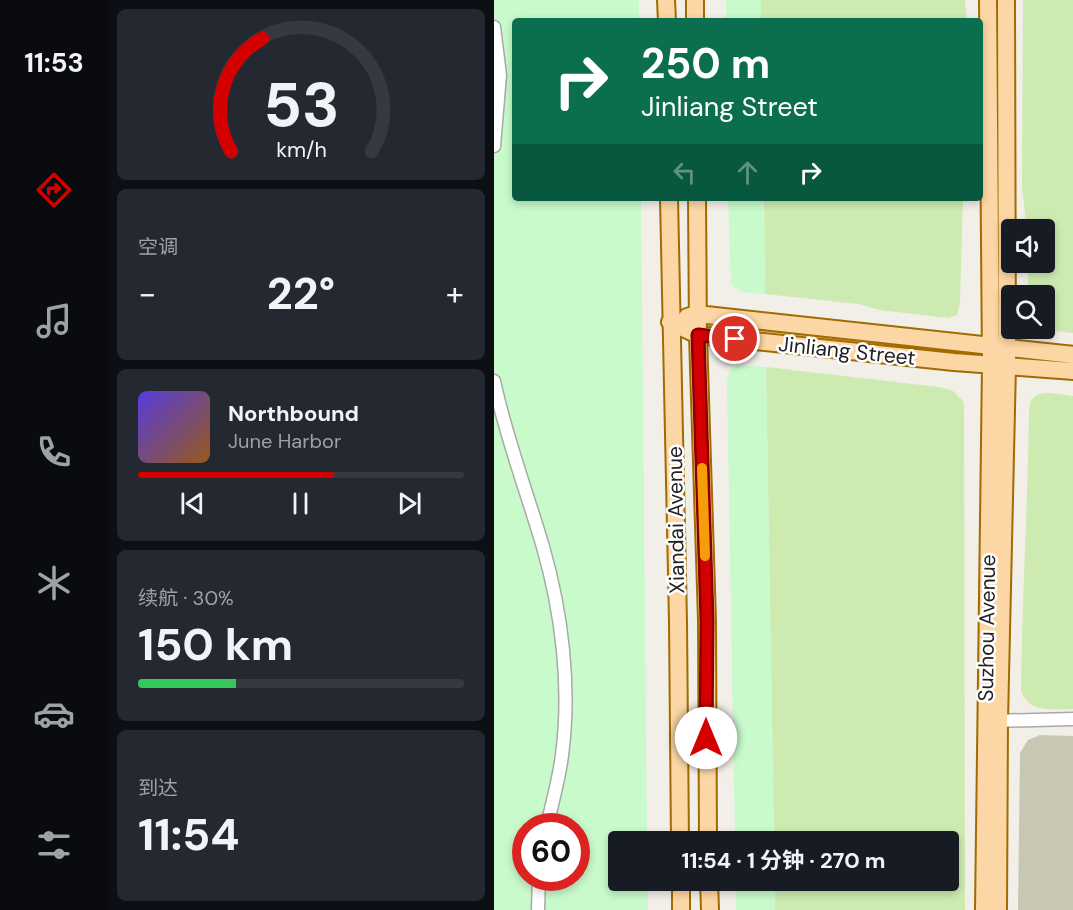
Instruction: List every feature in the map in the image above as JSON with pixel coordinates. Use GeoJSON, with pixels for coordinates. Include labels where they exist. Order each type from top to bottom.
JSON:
{"type":"FeatureCollection","features":[{"type":"Feature","properties":{"kind":"main road"},"geometry":{"type":"LineString","coordinates":[[666,0],[667,18]]}},
{"type":"Feature","properties":{"kind":"main road"},"geometry":{"type":"LineString","coordinates":[[695,0],[695,18]]}},
{"type":"Feature","properties":{"kind":"main road"},"geometry":{"type":"LineString","coordinates":[[988,0],[999,356]]}},
{"type":"Feature","properties":{"kind":"main road"},"geometry":{"type":"LineString","coordinates":[[999,356],[1006,0]]}},
{"type":"Feature","properties":{"kind":"main road","name":"Xiandai Avenue"},"geometry":{"type":"LineString","coordinates":[[668,201],[678,610],[680,831]]}},
{"type":"Feature","properties":{"kind":"main road","name":"Xiandai Avenue"},"geometry":{"type":"LineString","coordinates":[[696,201],[697,314],[707,620],[708,831]]}},
{"type":"Feature","properties":{"kind":"main road","name":"Jinliang Street"},"geometry":{"type":"LineString","coordinates":[[670,322],[697,314],[999,356],[1073,371]]}},
{"type":"Feature","properties":{"kind":"main road","name":"Jinliang Street"},"geometry":{"type":"LineString","coordinates":[[670,322],[698,335],[999,356],[1073,355]]}},
{"type":"Feature","properties":{"kind":"main road","name":"Suzhou Avenue"},"geometry":{"type":"LineString","coordinates":[[984,910],[992,721],[999,356]]}},
{"type":"Feature","properties":{"kind":"main road","name":"Suzhou Avenue"},"geometry":{"type":"LineString","coordinates":[[992,721],[998,910]]}},
{"type":"Feature","properties":{"kind":"main road"},"geometry":{"type":"LineString","coordinates":[[681,891],[681,910]]}},
{"type":"Feature","properties":{"kind":"main road"},"geometry":{"type":"LineString","coordinates":[[709,891],[710,910]]}},
{"type":"Feature","properties":{"kind":"street"},"geometry":{"type":"LineString","coordinates":[[494,27],[499,50],[500,83],[494,146]]}},
{"type":"Feature","properties":{"kind":"street"},"geometry":{"type":"LineString","coordinates":[[494,381],[506,431],[543,547],[562,646],[564,739],[559,778],[550,813]]}},
{"type":"Feature","properties":{"kind":"street"},"geometry":{"type":"LineString","coordinates":[[992,721],[1073,719]]}},
{"type":"Feature","properties":{"kind":"street"},"geometry":{"type":"LineString","coordinates":[[538,910],[539,891]]}},
{"type":"Feature","properties":{"kind":"shaded area"},"geometry":{"type":"Polygon","coordinates":[[[1040,735],[1073,736],[1073,910],[1018,910],[1020,753],[1028,740],[1040,735]]]}},
{"type":"Feature","properties":{"kind":"green space"},"geometry":{"type":"Polygon","coordinates":[[[494,0],[639,0],[639,18],[512,18],[512,201],[641,201],[647,831],[608,831],[608,891],[648,891],[648,910],[494,910],[494,0]]]}},
{"type":"Feature","properties":{"kind":"green space"},"geometry":{"type":"Polygon","coordinates":[[[726,0],[761,0],[761,18],[726,18],[726,0]]]}},
{"type":"Feature","properties":{"kind":"green space"},"geometry":{"type":"Polygon","coordinates":[[[761,0],[965,0],[967,18],[761,18],[761,0]]]}},
{"type":"Feature","properties":{"kind":"green space"},"geometry":{"type":"Polygon","coordinates":[[[1023,0],[1073,0],[1073,333],[1055,331],[1055,285],[1028,285],[1028,273],[1055,273],[1055,219],[1026,219],[1022,187],[1023,0]]]}},
{"type":"Feature","properties":{"kind":"green space"},"geometry":{"type":"Polygon","coordinates":[[[728,201],[764,201],[765,294],[741,292],[731,284],[728,201]]]}},
{"type":"Feature","properties":{"kind":"green space"},"geometry":{"type":"Polygon","coordinates":[[[764,201],[963,201],[960,303],[957,315],[948,318],[880,310],[858,304],[765,294],[764,201]]]}},
{"type":"Feature","properties":{"kind":"green space"},"geometry":{"type":"Polygon","coordinates":[[[737,365],[766,367],[774,831],[735,831],[727,381],[730,370],[737,365]]]}},
{"type":"Feature","properties":{"kind":"green space"},"geometry":{"type":"Polygon","coordinates":[[[766,367],[939,387],[953,391],[964,402],[965,910],[775,910],[775,891],[959,891],[959,831],[774,831],[766,367]]]}},
{"type":"Feature","properties":{"kind":"green space"},"geometry":{"type":"Polygon","coordinates":[[[1050,393],[1073,396],[1073,709],[1036,707],[1030,704],[1021,691],[1029,408],[1035,396],[1050,393]]]}},
{"type":"Feature","properties":{"kind":"green space"},"geometry":{"type":"Polygon","coordinates":[[[736,891],[775,891],[775,910],[736,910],[736,891]]]}},
{"type":"Feature","properties":{"kind":"slow traffic"},"geometry":{"type":"LineString","coordinates":[[702,468],[705,556]]}},
{"type":"Feature","properties":{"kind":"route"},"geometry":{"type":"LineString","coordinates":[[706,738],[707,620],[698,335],[735,339]]}}]}
